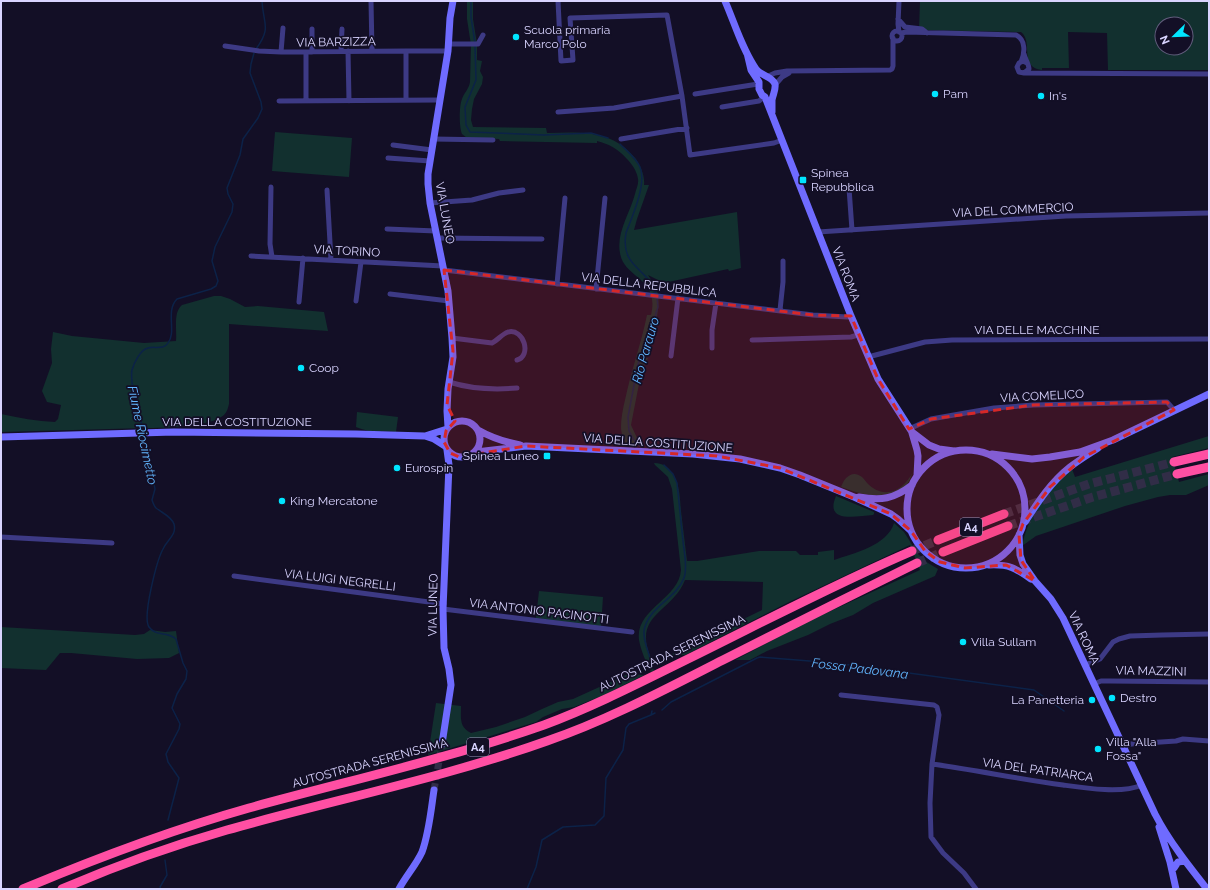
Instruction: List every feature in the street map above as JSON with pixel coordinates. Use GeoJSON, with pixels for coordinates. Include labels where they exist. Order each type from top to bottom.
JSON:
{"type":"FeatureCollection","features":[{"type":"Feature","properties":{"kind":"highway"},"geometry":{"type":"LineString","coordinates":[[1174,462],[1209,454]]}},
{"type":"Feature","properties":{"kind":"highway"},"geometry":{"type":"LineString","coordinates":[[1176,474],[1209,466]]}},
{"type":"Feature","properties":{"kind":"highway","name":"A4"},"geometry":{"type":"LineString","coordinates":[[938,540],[1004,514]]}},
{"type":"Feature","properties":{"kind":"highway","name":"A4"},"geometry":{"type":"LineString","coordinates":[[943,552],[1008,526]]}},
{"type":"Feature","properties":{"kind":"highway","name":"AUTOSTRADA SERENISSIMA"},"geometry":{"type":"LineString","coordinates":[[23,889],[109,854],[196,824],[257,806],[472,749],[544,725],[618,694],[823,591],[912,551]]}},
{"type":"Feature","properties":{"kind":"highway","name":"A4"},"geometry":{"type":"LineString","coordinates":[[62,889],[124,864],[202,838],[323,804],[477,764],[548,741],[622,710],[666,689],[824,608],[918,563]]}},
{"type":"Feature","properties":{"kind":"main road","name":"VIA LUNEO"},"geometry":{"type":"LineString","coordinates":[[448,428],[447,405],[453,357],[452,338],[449,301],[444,268],[430,203],[428,174],[448,48],[450,18],[454,1]]}},
{"type":"Feature","properties":{"kind":"main road","name":"VIA ROMA"},"geometry":{"type":"LineString","coordinates":[[725,1],[747,53],[758,72],[777,82],[772,105],[773,116]]}},
{"type":"Feature","properties":{"kind":"main road","name":"VIA ROMA"},"geometry":{"type":"LineString","coordinates":[[747,53],[751,70],[773,116],[850,316],[883,387],[910,431]]}},
{"type":"Feature","properties":{"kind":"main road"},"geometry":{"type":"LineString","coordinates":[[758,83],[761,78],[765,77]]}},
{"type":"Feature","properties":{"kind":"main road"},"geometry":{"type":"LineString","coordinates":[[764,97],[770,98],[774,94]]}},
{"type":"Feature","properties":{"kind":"main road"},"geometry":{"type":"LineString","coordinates":[[1023,524],[1050,487],[1073,465],[1113,440],[1209,394]]}},
{"type":"Feature","properties":{"kind":"main road"},"geometry":{"type":"LineString","coordinates":[[447,405],[451,416],[458,421]]}},
{"type":"Feature","properties":{"kind":"main road"},"geometry":{"type":"LineString","coordinates":[[458,421],[470,422],[475,425],[481,435],[481,441],[476,452],[465,458],[453,455],[446,448],[444,436],[448,428],[458,421]]}},
{"type":"Feature","properties":{"kind":"main road","name":"VIA DELLA COSTITUZIONE"},"geometry":{"type":"LineString","coordinates":[[425,436],[448,428]]}},
{"type":"Feature","properties":{"kind":"main road","name":"VIA DELLA COSTITUZIONE"},"geometry":{"type":"LineString","coordinates":[[478,430],[493,438],[526,446],[693,454],[740,459],[780,468],[854,497]]}},
{"type":"Feature","properties":{"kind":"main road"},"geometry":{"type":"LineString","coordinates":[[910,431],[929,445],[939,449],[954,451],[972,450],[988,454],[1032,459],[1080,452],[1113,440]]}},
{"type":"Feature","properties":{"kind":"main road"},"geometry":{"type":"LineString","coordinates":[[910,431],[918,456],[917,476]]}},
{"type":"Feature","properties":{"kind":"main road","name":"VIA DELLA COSTITUZIONE"},"geometry":{"type":"LineString","coordinates":[[1,437],[134,433],[356,434],[425,436],[434,439],[446,448]]}},
{"type":"Feature","properties":{"kind":"main road","name":"VIA DELLA COSTITUZIONE"},"geometry":{"type":"LineString","coordinates":[[476,452],[526,446]]}},
{"type":"Feature","properties":{"kind":"main road","name":"VIA LUNEO"},"geometry":{"type":"LineString","coordinates":[[442,744],[451,685],[450,669],[444,647],[448,465],[446,448]]}},
{"type":"Feature","properties":{"kind":"main road"},"geometry":{"type":"LineString","coordinates":[[911,531],[907,520],[906,508],[912,485],[917,476],[934,459],[954,451]]}},
{"type":"Feature","properties":{"kind":"main road"},"geometry":{"type":"LineString","coordinates":[[982,566],[995,561],[1006,553],[1013,545],[1019,535],[1025,514],[1024,493],[1020,484],[1008,466],[988,454]]}},
{"type":"Feature","properties":{"kind":"main road"},"geometry":{"type":"LineString","coordinates":[[448,465],[460,457]]}},
{"type":"Feature","properties":{"kind":"main road"},"geometry":{"type":"LineString","coordinates":[[854,497],[870,499],[886,498],[898,495],[912,485]]}},
{"type":"Feature","properties":{"kind":"main road"},"geometry":{"type":"LineString","coordinates":[[854,497],[891,514],[898,519],[911,531],[923,549],[937,560],[960,568],[1006,565],[1035,581]]}},
{"type":"Feature","properties":{"kind":"main road"},"geometry":{"type":"LineString","coordinates":[[1019,535],[1021,560],[1035,581]]}},
{"type":"Feature","properties":{"kind":"main road","name":"VIA ROMA"},"geometry":{"type":"LineString","coordinates":[[1035,581],[1057,606],[1155,814]]}},
{"type":"Feature","properties":{"kind":"main road"},"geometry":{"type":"LineString","coordinates":[[399,889],[415,866],[422,851],[426,839],[434,790]]}},
{"type":"Feature","properties":{"kind":"main road"},"geometry":{"type":"LineString","coordinates":[[1155,814],[1175,847],[1207,889]]}},
{"type":"Feature","properties":{"kind":"main road"},"geometry":{"type":"LineString","coordinates":[[1155,814],[1170,862],[1176,889]]}},
{"type":"Feature","properties":{"kind":"main road"},"geometry":{"type":"LineString","coordinates":[[1175,847],[1173,860],[1176,889]]}},
{"type":"Feature","properties":{"kind":"main road"},"geometry":{"type":"LineString","coordinates":[[1174,868],[1178,862],[1186,861]]}},
{"type":"Feature","properties":{"kind":"street"},"geometry":{"type":"LineString","coordinates":[[371,1],[372,51]]}},
{"type":"Feature","properties":{"kind":"street"},"geometry":{"type":"LineString","coordinates":[[558,1],[561,61],[573,60],[570,18]]}},
{"type":"Feature","properties":{"kind":"street"},"geometry":{"type":"LineString","coordinates":[[893,49],[899,35],[899,1]]}},
{"type":"Feature","properties":{"kind":"street"},"geometry":{"type":"LineString","coordinates":[[559,19],[667,15],[682,96],[690,155],[774,143],[782,140]]}},
{"type":"Feature","properties":{"kind":"street"},"geometry":{"type":"LineString","coordinates":[[898,22],[905,27],[922,29],[927,33]]}},
{"type":"Feature","properties":{"kind":"street"},"geometry":{"type":"LineString","coordinates":[[280,52],[283,28]]}},
{"type":"Feature","properties":{"kind":"street"},"geometry":{"type":"LineString","coordinates":[[306,101],[312,29]]}},
{"type":"Feature","properties":{"kind":"street"},"geometry":{"type":"LineString","coordinates":[[342,29],[342,51]]}},
{"type":"Feature","properties":{"kind":"street"},"geometry":{"type":"LineString","coordinates":[[765,77],[775,73],[794,71],[890,70],[893,67],[892,38],[894,40],[899,35],[911,32],[1016,35],[1020,37],[1023,42],[1023,53],[1021,62],[1018,65],[1018,70],[1024,73],[1209,74]]}},
{"type":"Feature","properties":{"kind":"street","name":"VIA BARZIZZA"},"geometry":{"type":"LineString","coordinates":[[225,46],[259,51],[280,52],[406,51],[448,48],[475,44],[483,35]]}},
{"type":"Feature","properties":{"kind":"street"},"geometry":{"type":"LineString","coordinates":[[348,51],[348,101]]}},
{"type":"Feature","properties":{"kind":"street"},"geometry":{"type":"LineString","coordinates":[[406,51],[406,100]]}},
{"type":"Feature","properties":{"kind":"street"},"geometry":{"type":"LineString","coordinates":[[1023,53],[1028,64],[1034,70],[1039,72]]}},
{"type":"Feature","properties":{"kind":"street"},"geometry":{"type":"LineString","coordinates":[[1021,62],[1028,64]]}},
{"type":"Feature","properties":{"kind":"street"},"geometry":{"type":"LineString","coordinates":[[1024,73],[1029,69],[1028,64]]}},
{"type":"Feature","properties":{"kind":"street"},"geometry":{"type":"LineString","coordinates":[[775,73],[777,82],[786,74],[794,71]]}},
{"type":"Feature","properties":{"kind":"street"},"geometry":{"type":"LineString","coordinates":[[695,94],[758,83]]}},
{"type":"Feature","properties":{"kind":"street"},"geometry":{"type":"LineString","coordinates":[[558,112],[614,108],[682,96]]}},
{"type":"Feature","properties":{"kind":"street"},"geometry":{"type":"LineString","coordinates":[[722,107],[759,101],[764,97]]}},
{"type":"Feature","properties":{"kind":"street"},"geometry":{"type":"LineString","coordinates":[[279,100],[440,100]]}},
{"type":"Feature","properties":{"kind":"street"},"geometry":{"type":"LineString","coordinates":[[621,139],[687,128]]}},
{"type":"Feature","properties":{"kind":"street"},"geometry":{"type":"LineString","coordinates":[[433,139],[494,140]]}},
{"type":"Feature","properties":{"kind":"street"},"geometry":{"type":"LineString","coordinates":[[393,145],[432,150]]}},
{"type":"Feature","properties":{"kind":"street"},"geometry":{"type":"LineString","coordinates":[[388,158],[430,161]]}},
{"type":"Feature","properties":{"kind":"street"},"geometry":{"type":"LineString","coordinates":[[271,187],[270,244],[272,257]]}},
{"type":"Feature","properties":{"kind":"street"},"geometry":{"type":"LineString","coordinates":[[824,188],[849,188],[852,230]]}},
{"type":"Feature","properties":{"kind":"street"},"geometry":{"type":"LineString","coordinates":[[327,190],[331,260]]}},
{"type":"Feature","properties":{"kind":"street"},"geometry":{"type":"LineString","coordinates":[[430,203],[472,200],[500,193],[522,190]]}},
{"type":"Feature","properties":{"kind":"street"},"geometry":{"type":"LineString","coordinates":[[557,284],[565,198]]}},
{"type":"Feature","properties":{"kind":"street"},"geometry":{"type":"LineString","coordinates":[[596,289],[605,198]]}},
{"type":"Feature","properties":{"kind":"street","name":"VIA DEL COMMERCIO"},"geometry":{"type":"LineString","coordinates":[[818,232],[1066,216],[1209,213]]}},
{"type":"Feature","properties":{"kind":"street"},"geometry":{"type":"LineString","coordinates":[[387,229],[437,234],[542,239]]}},
{"type":"Feature","properties":{"kind":"street","name":"VIA TORINO"},"geometry":{"type":"LineString","coordinates":[[250,256],[303,258],[444,268]]}},
{"type":"Feature","properties":{"kind":"street"},"geometry":{"type":"LineString","coordinates":[[299,302],[303,258]]}},
{"type":"Feature","properties":{"kind":"street"},"geometry":{"type":"LineString","coordinates":[[780,310],[784,261]]}},
{"type":"Feature","properties":{"kind":"street"},"geometry":{"type":"LineString","coordinates":[[356,301],[361,262]]}},
{"type":"Feature","properties":{"kind":"street","name":"VIA DELLA REPUBBLICA"},"geometry":{"type":"LineString","coordinates":[[444,268],[596,289],[813,315],[850,316]]}},
{"type":"Feature","properties":{"kind":"street"},"geometry":{"type":"LineString","coordinates":[[390,294],[449,301]]}},
{"type":"Feature","properties":{"kind":"street"},"geometry":{"type":"LineString","coordinates":[[671,356],[678,298]]}},
{"type":"Feature","properties":{"kind":"street"},"geometry":{"type":"LineString","coordinates":[[712,348],[712,330],[716,303]]}},
{"type":"Feature","properties":{"kind":"street"},"geometry":{"type":"LineString","coordinates":[[452,338],[492,343],[506,333],[515,332],[521,336],[524,343],[524,356],[517,360]]}},
{"type":"Feature","properties":{"kind":"street"},"geometry":{"type":"LineString","coordinates":[[752,340],[851,337],[858,334]]}},
{"type":"Feature","properties":{"kind":"street","name":"VIA DELLE MACCHINE"},"geometry":{"type":"LineString","coordinates":[[868,357],[925,342],[952,340],[1209,339]]}},
{"type":"Feature","properties":{"kind":"street"},"geometry":{"type":"LineString","coordinates":[[449,382],[478,388],[501,390],[517,388]]}},
{"type":"Feature","properties":{"kind":"street","name":"VIA COMELICO"},"geometry":{"type":"LineString","coordinates":[[910,431],[931,419],[938,417],[975,410],[1033,405],[1167,402],[1174,410]]}},
{"type":"Feature","properties":{"kind":"street"},"geometry":{"type":"LineString","coordinates":[[1,537],[112,543]]}},
{"type":"Feature","properties":{"kind":"street","name":"VIA LUIGI NEGRELLI"},"geometry":{"type":"LineString","coordinates":[[234,576],[444,607]]}},
{"type":"Feature","properties":{"kind":"street","name":"VIA ANTONIO PACINOTTI"},"geometry":{"type":"LineString","coordinates":[[444,607],[632,632]]}},
{"type":"Feature","properties":{"kind":"street"},"geometry":{"type":"LineString","coordinates":[[1085,664],[1100,659],[1113,642],[1130,636],[1209,634]]}},
{"type":"Feature","properties":{"kind":"street","name":"VIA MAZZINI"},"geometry":{"type":"LineString","coordinates":[[1094,684],[1101,681],[1209,682]]}},
{"type":"Feature","properties":{"kind":"street"},"geometry":{"type":"LineString","coordinates":[[841,695],[934,705],[937,707],[939,715],[932,764],[930,803],[931,837],[943,853],[964,873],[976,889]]}},
{"type":"Feature","properties":{"kind":"street"},"geometry":{"type":"LineString","coordinates":[[1124,746],[1139,743],[1176,741],[1183,739],[1209,741]]}},
{"type":"Feature","properties":{"kind":"street","name":"VIA DEL PATRIARCA"},"geometry":{"type":"LineString","coordinates":[[932,764],[1037,782],[1097,789],[1126,788],[1142,785]]}},
{"type":"Feature","properties":{"kind":"highlighted area"},"geometry":{"type":"Polygon","coordinates":[[[444,270],[813,315],[851,316],[878,379],[909,429],[931,419],[1033,405],[1167,402],[1174,410],[1084,457],[1050,487],[1023,524],[1019,535],[1021,560],[1035,581],[1006,565],[965,568],[940,562],[925,551],[911,531],[891,514],[780,468],[717,456],[526,446],[459,457],[450,453],[444,442],[446,431],[455,421],[447,405],[453,351],[444,270]]]}},
{"type":"Feature","properties":{"kind":"green space"},"geometry":{"type":"Polygon","coordinates":[[[467,1],[473,1],[473,19],[477,44],[477,60],[482,61],[480,71],[483,77],[482,84],[474,99],[472,109],[471,120],[473,127],[546,128],[547,133],[572,132],[595,134],[617,142],[627,149],[636,159],[640,165],[644,178],[644,185],[649,185],[634,230],[737,212],[741,268],[729,271],[728,269],[664,283],[648,275],[655,286],[659,302],[657,318],[643,358],[648,358],[639,384],[631,425],[638,440],[643,445],[626,445],[621,427],[627,389],[647,315],[651,315],[652,302],[651,293],[646,286],[623,262],[619,246],[624,223],[638,185],[637,173],[620,152],[609,145],[597,141],[597,143],[500,141],[499,139],[467,138],[462,134],[460,106],[470,82],[471,45],[467,19],[467,1]]]}},
{"type":"Feature","properties":{"kind":"green space"},"geometry":{"type":"Polygon","coordinates":[[[920,1],[1209,1],[1209,70],[1108,70],[1107,33],[1068,32],[1069,68],[1042,68],[1042,70],[1035,68],[1030,64],[1025,36],[1021,32],[919,30],[920,1]]]}},
{"type":"Feature","properties":{"kind":"green space"},"geometry":{"type":"Polygon","coordinates":[[[275,132],[352,138],[349,177],[272,171],[275,132]]]}},
{"type":"Feature","properties":{"kind":"green space"},"geometry":{"type":"Polygon","coordinates":[[[214,296],[221,296],[230,299],[245,307],[258,306],[324,312],[328,331],[229,324],[229,404],[224,415],[209,422],[164,428],[1,432],[1,414],[48,422],[55,422],[58,419],[61,405],[47,402],[42,391],[52,363],[51,349],[53,332],[72,336],[144,343],[176,341],[176,317],[179,308],[182,305],[214,296]]]}},
{"type":"Feature","properties":{"kind":"green space"},"geometry":{"type":"Polygon","coordinates":[[[357,412],[398,417],[396,432],[371,431],[356,427],[357,412]]]}},
{"type":"Feature","properties":{"kind":"green space"},"geometry":{"type":"Polygon","coordinates":[[[1209,436],[1209,448],[1172,457],[1179,482],[1209,474],[1209,485],[1186,495],[1158,497],[1125,506],[1036,536],[1022,546],[1029,524],[1040,503],[1055,485],[1072,469],[1075,477],[1209,436]]]}},
{"type":"Feature","properties":{"kind":"green space"},"geometry":{"type":"Polygon","coordinates":[[[654,463],[661,464],[671,471],[677,482],[680,494],[687,561],[697,561],[759,551],[796,551],[800,555],[818,555],[818,552],[834,550],[834,560],[869,548],[884,538],[894,523],[904,532],[918,554],[938,569],[935,576],[873,603],[853,615],[767,651],[750,660],[735,660],[811,620],[920,570],[910,545],[789,602],[685,655],[670,655],[762,610],[763,582],[685,580],[672,600],[650,623],[646,632],[646,643],[654,671],[651,672],[640,644],[640,629],[650,612],[673,589],[681,570],[672,489],[668,477],[654,463]]]}},
{"type":"Feature","properties":{"kind":"green space"},"geometry":{"type":"Polygon","coordinates":[[[913,472],[905,487],[883,495],[862,494],[841,487],[846,478],[852,474],[855,474],[862,477],[868,484],[879,491],[891,492],[901,487],[913,472]]]}},
{"type":"Feature","properties":{"kind":"green space"},"geometry":{"type":"Polygon","coordinates":[[[836,496],[874,512],[874,514],[851,517],[838,515],[834,511],[833,505],[836,496]]]}},
{"type":"Feature","properties":{"kind":"green space"},"geometry":{"type":"Polygon","coordinates":[[[539,591],[603,597],[601,627],[536,618],[539,591]]]}},
{"type":"Feature","properties":{"kind":"green space"},"geometry":{"type":"Polygon","coordinates":[[[1,627],[135,635],[144,634],[150,630],[165,632],[176,631],[179,653],[169,658],[137,659],[60,653],[46,670],[1,668],[1,627]]]}},
{"type":"Feature","properties":{"kind":"green space"},"geometry":{"type":"Polygon","coordinates":[[[628,674],[644,675],[604,695],[574,707],[562,709],[543,717],[536,722],[428,755],[436,703],[461,706],[461,719],[464,728],[471,733],[496,727],[525,717],[558,702],[573,699],[628,674]]]}},
{"type":"Feature","properties":{"kind":"waterway","name":"Fiume Riocimetto"},"geometry":{"type":"LineString","coordinates":[[256,49],[261,42],[265,30],[262,1]]}},
{"type":"Feature","properties":{"kind":"waterway","name":"Rio Parauro"},"geometry":{"type":"LineString","coordinates":[[471,1],[471,17],[475,43]]}},
{"type":"Feature","properties":{"kind":"waterway","name":"Rio Parauro"},"geometry":{"type":"LineString","coordinates":[[475,46],[476,80],[465,107],[466,125],[470,132],[544,135],[591,133],[608,138]]}},
{"type":"Feature","properties":{"kind":"waterway","name":"Fiume Riocimetto"},"geometry":{"type":"LineString","coordinates":[[143,430],[132,383],[132,372],[136,360],[145,349],[164,346],[168,343],[172,333],[172,309],[177,299],[211,289],[216,286],[218,281],[212,261],[215,247],[232,212],[233,204],[227,188],[240,155],[243,139],[258,118],[262,109],[261,102],[250,73],[254,53]]}},
{"type":"Feature","properties":{"kind":"waterway","name":"Rio Parauro"},"geometry":{"type":"LineString","coordinates":[[620,144],[636,161],[642,174],[642,182],[638,200],[626,233],[625,245],[627,254],[636,267],[648,279],[656,295]]}},
{"type":"Feature","properties":{"kind":"waterway","name":"Rio Parauro"},"geometry":{"type":"LineString","coordinates":[[643,449],[634,440],[629,431],[628,417],[638,364],[651,332],[658,307],[657,298]]}},
{"type":"Feature","properties":{"kind":"waterway","name":"Fiume Riocimetto"},"geometry":{"type":"LineString","coordinates":[[144,435],[155,489],[152,500],[156,508],[171,519],[175,528],[173,534],[163,549],[157,564],[151,588],[147,621],[149,627],[155,632],[169,635],[176,639],[187,671],[186,679],[177,694],[172,708],[180,724],[179,729],[166,754],[168,762],[179,778],[168,820]]}},
{"type":"Feature","properties":{"kind":"waterway","name":"Rio Parauro"},"geometry":{"type":"LineString","coordinates":[[651,664],[644,635],[646,623],[650,616],[675,592],[684,578],[686,569],[677,483],[673,474],[664,465]]}},
{"type":"Feature","properties":{"kind":"waterway","name":"Fossa Padovana"},"geometry":{"type":"LineString","coordinates":[[662,710],[671,702],[760,657],[835,663],[1034,690],[1064,711]]}},
{"type":"Feature","properties":{"kind":"waterway","name":"Rio Parauro"},"geometry":{"type":"LineString","coordinates":[[527,889],[536,867],[542,840],[563,827],[595,825],[604,816],[606,778],[623,750],[626,728],[629,724],[651,715],[652,711]]}},
{"type":"Feature","properties":{"kind":"waterway","name":"Fossa Padovana"},"geometry":{"type":"LineString","coordinates":[[651,715],[655,713]]}},
{"type":"Feature","properties":{"kind":"waterway"},"geometry":{"type":"LineString","coordinates":[[161,889],[160,887],[167,875],[165,860]]}},
{"type":"Feature","properties":{"kind":"tunnel"},"geometry":{"type":"LineString","coordinates":[[1004,514],[1089,484],[1174,462]]}},
{"type":"Feature","properties":{"kind":"tunnel"},"geometry":{"type":"LineString","coordinates":[[1008,526],[1093,497],[1177,474]]}},
{"type":"Feature","properties":{"kind":"tunnel"},"geometry":{"type":"LineString","coordinates":[[912,551],[938,540]]}},
{"type":"Feature","properties":{"kind":"tunnel"},"geometry":{"type":"LineString","coordinates":[[917,563],[943,552]]}},
{"type":"Feature","properties":{"kind":"tunnel"},"geometry":{"type":"LineString","coordinates":[[434,790],[442,744]]}},
{"type":"Feature","properties":{"kind":"place","name":"Scuola primaria Marco Polo"},"geometry":{"type":"Point","coordinates":[516,37]}},
{"type":"Feature","properties":{"kind":"place","name":"Pam"},"geometry":{"type":"Point","coordinates":[935,94]}},
{"type":"Feature","properties":{"kind":"place","name":"In's"},"geometry":{"type":"Point","coordinates":[1041,96]}},
{"type":"Feature","properties":{"kind":"place","name":"Spinea Repubblica"},"geometry":{"type":"Point","coordinates":[803,180]}},
{"type":"Feature","properties":{"kind":"place","name":"Coop"},"geometry":{"type":"Point","coordinates":[301,368]}},
{"type":"Feature","properties":{"kind":"place","name":"Spinea Luneo"},"geometry":{"type":"Point","coordinates":[547,456]}},
{"type":"Feature","properties":{"kind":"place","name":"Eurospin"},"geometry":{"type":"Point","coordinates":[397,468]}},
{"type":"Feature","properties":{"kind":"place","name":"King Mercatone"},"geometry":{"type":"Point","coordinates":[282,501]}},
{"type":"Feature","properties":{"kind":"place","name":"Villa Sullam"},"geometry":{"type":"Point","coordinates":[963,642]}},
{"type":"Feature","properties":{"kind":"place","name":"Destro"},"geometry":{"type":"Point","coordinates":[1112,698]}},
{"type":"Feature","properties":{"kind":"place","name":"La Panetteria"},"geometry":{"type":"Point","coordinates":[1092,700]}},
{"type":"Feature","properties":{"kind":"place","name":"Villa \"Alla Fossa\""},"geometry":{"type":"Point","coordinates":[1098,749]}}]}
